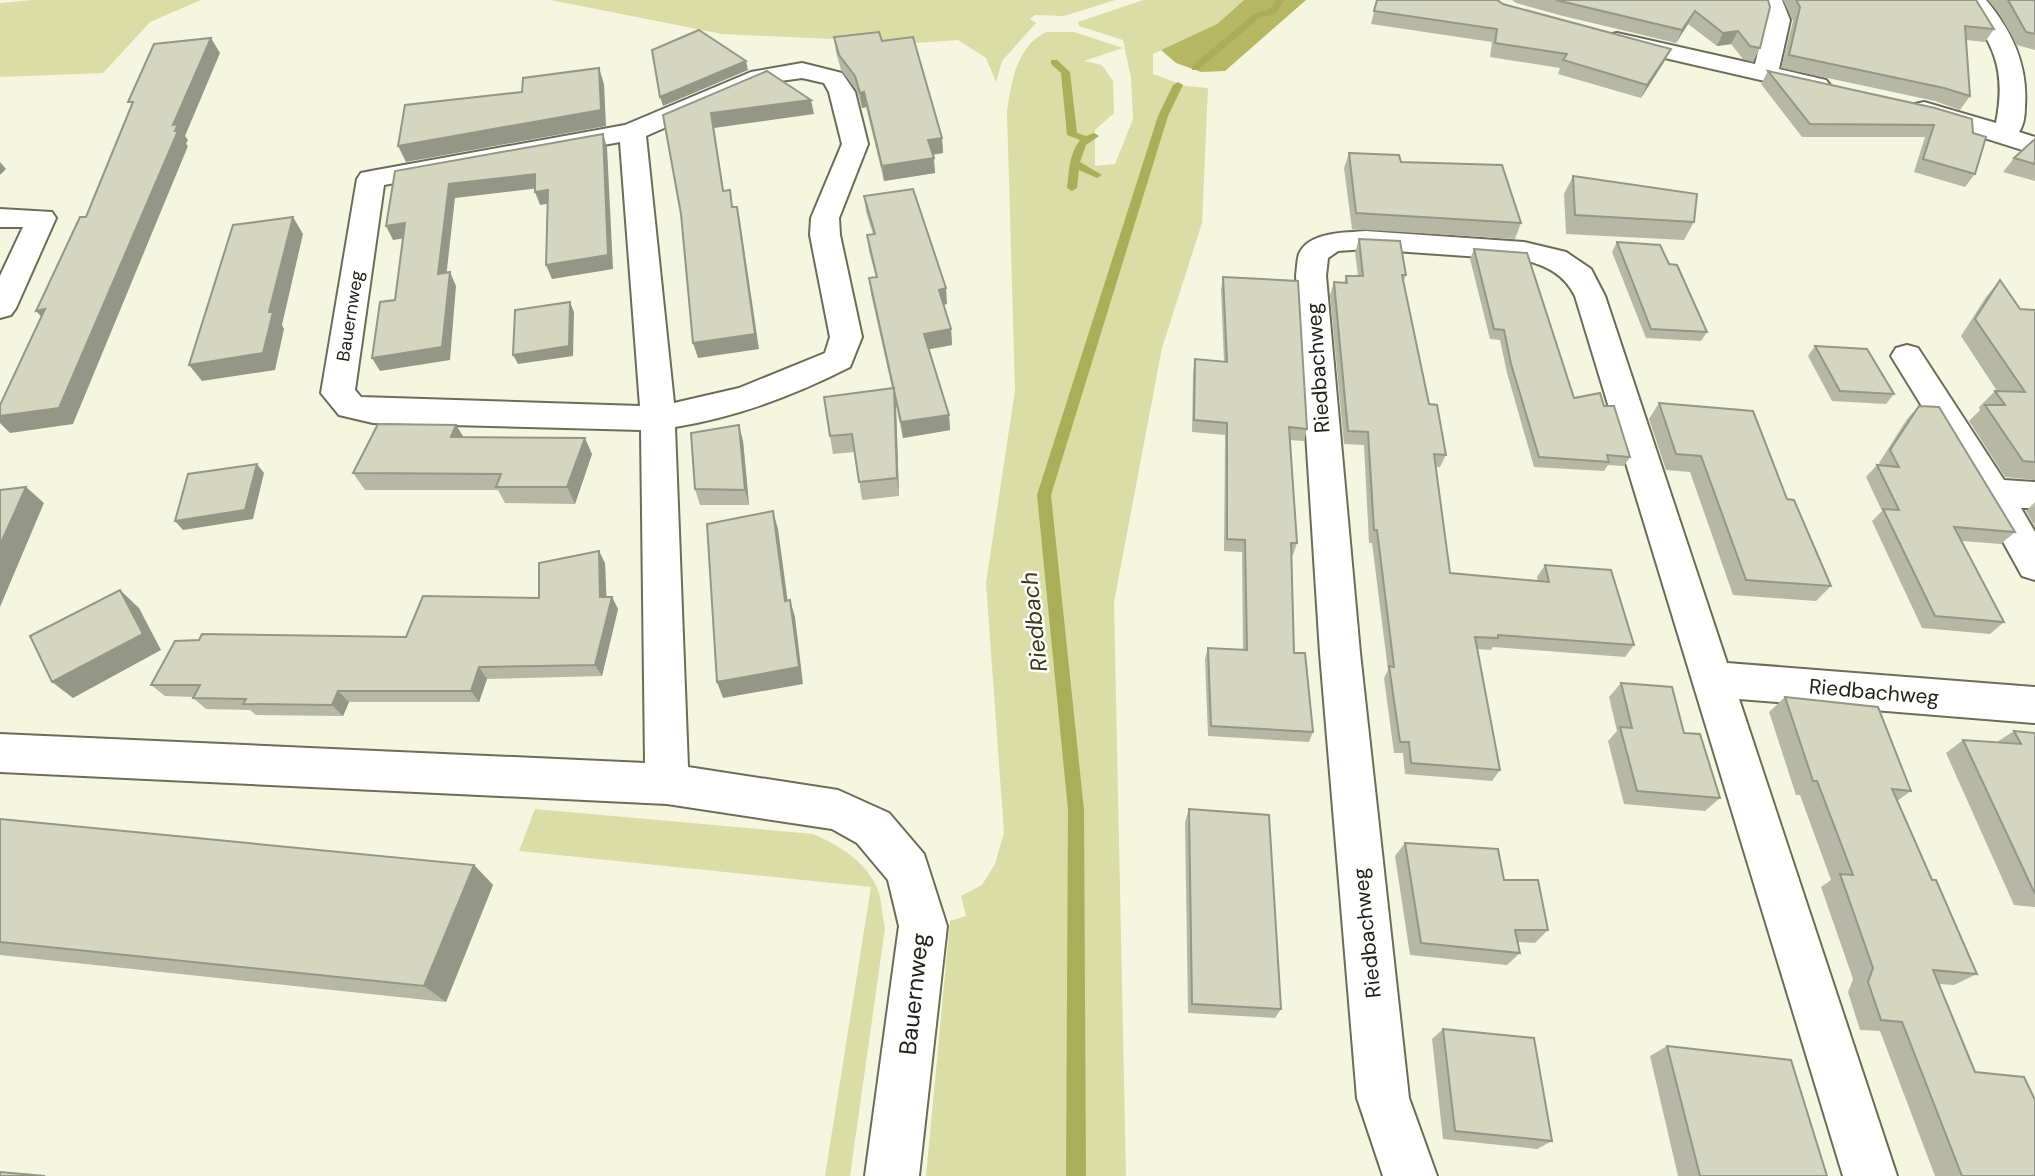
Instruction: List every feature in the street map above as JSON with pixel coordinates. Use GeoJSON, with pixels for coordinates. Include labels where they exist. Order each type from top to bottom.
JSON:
{"type":"FeatureCollection","features":[{"type":"Feature","properties":{"kind":"street"},"geometry":{"type":"LineString","coordinates":[[1765,74],[1778,20],[1770,0]]}},
{"type":"Feature","properties":{"kind":"street"},"geometry":{"type":"LineString","coordinates":[[1974,0],[1999,30],[2014,84],[2009,127],[1998,133]]}},
{"type":"Feature","properties":{"kind":"street"},"geometry":{"type":"LineString","coordinates":[[1589,33],[1847,91]]}},
{"type":"Feature","properties":{"kind":"street","name":"Bauernweg"},"geometry":{"type":"LineString","coordinates":[[802,69],[833,78],[842,92],[855,145],[825,218],[825,235],[846,337],[839,359],[804,377],[703,412],[658,418],[373,411],[351,407],[338,393],[372,179],[632,132],[760,76],[802,69]]}},
{"type":"Feature","properties":{"kind":"street"},"geometry":{"type":"LineString","coordinates":[[1896,103],[2035,146]]}},
{"type":"Feature","properties":{"kind":"street"},"geometry":{"type":"LineString","coordinates":[[632,132],[658,418],[667,784]]}},
{"type":"Feature","properties":{"kind":"street"},"geometry":{"type":"LineString","coordinates":[[0,218],[42,218],[0,308]]}},
{"type":"Feature","properties":{"kind":"street","name":"Riedbachweg"},"geometry":{"type":"LineString","coordinates":[[1410,1176],[1383,1097],[1340,653],[1311,276],[1314,254],[1330,243],[1366,240],[1524,251],[1555,258],[1580,276],[1590,296],[1870,1176]]}},
{"type":"Feature","properties":{"kind":"street"},"geometry":{"type":"LineString","coordinates":[[1907,356],[1994,493],[2035,565]]}},
{"type":"Feature","properties":{"kind":"street"},"geometry":{"type":"LineString","coordinates":[[1994,493],[2035,495]]}},
{"type":"Feature","properties":{"kind":"street","name":"Riedbachweg"},"geometry":{"type":"LineString","coordinates":[[1712,679],[2035,705]]}},
{"type":"Feature","properties":{"kind":"street","name":"Bauernweg"},"geometry":{"type":"LineString","coordinates":[[0,753],[667,784],[838,810],[873,828],[908,869],[923,926],[892,1176]]}},
{"type":"Feature","properties":{"kind":"green space"},"geometry":{"type":"Polygon","coordinates":[[[33,0],[201,0],[150,22],[103,73],[0,77],[0,3],[33,0]]]}},
{"type":"Feature","properties":{"kind":"green space"},"geometry":{"type":"Polygon","coordinates":[[[551,0],[1115,0],[1064,16],[1035,15],[1030,19],[1036,23],[1002,61],[996,82],[986,58],[958,40],[916,43],[722,34],[551,0]]]}},
{"type":"Feature","properties":{"kind":"green space"},"geometry":{"type":"Polygon","coordinates":[[[1143,0],[1244,0],[1217,24],[1153,54],[1153,74],[1186,86],[1208,88],[1202,223],[1162,348],[1114,602],[1126,1176],[926,1176],[950,921],[966,916],[961,896],[982,885],[995,864],[1004,833],[986,583],[1015,390],[1007,112],[1011,89],[1022,56],[1036,39],[1046,32],[1074,32],[1123,48],[1084,61],[1102,65],[1113,81],[1114,113],[1095,130],[1095,166],[1115,164],[1133,119],[1131,78],[1123,40],[1079,26],[1078,22],[1143,0]]]}},
{"type":"Feature","properties":{"kind":"green space"},"geometry":{"type":"Polygon","coordinates":[[[535,809],[813,834],[842,849],[867,871],[878,890],[885,928],[850,1176],[825,1176],[871,887],[519,851],[535,809]]]}},
{"type":"Feature","properties":{"kind":"shaded area"},"geometry":{"type":"Polygon","coordinates":[[[1244,0],[1306,0],[1225,71],[1201,72],[1176,63],[1161,50],[1217,24],[1244,0]]]}},
{"type":"Feature","properties":{"kind":"building"},"geometry":{"type":"Polygon","coordinates":[[[1377,0],[1497,0],[1503,4],[1671,49],[1647,85],[1563,60],[1567,54],[1495,43],[1497,29],[1374,11],[1377,0]]]}},
{"type":"Feature","properties":{"kind":"building"},"geometry":{"type":"Polygon","coordinates":[[[1556,0],[1768,0],[1770,7],[1760,48],[1750,46],[1738,31],[1723,33],[1695,11],[1682,30],[1556,0]]]}},
{"type":"Feature","properties":{"kind":"building"},"geometry":{"type":"Polygon","coordinates":[[[1796,0],[1976,0],[1994,29],[1965,26],[1970,96],[1789,55],[1800,7],[1796,0]]]}},
{"type":"Feature","properties":{"kind":"building"},"geometry":{"type":"Polygon","coordinates":[[[2008,0],[2035,0],[2035,34],[2026,32],[2008,0]]]}},
{"type":"Feature","properties":{"kind":"building"},"geometry":{"type":"Polygon","coordinates":[[[699,30],[746,61],[660,97],[652,50],[699,30]]]}},
{"type":"Feature","properties":{"kind":"building"},"geometry":{"type":"Polygon","coordinates":[[[879,32],[882,41],[913,37],[942,138],[928,140],[934,158],[882,166],[864,92],[860,93],[855,76],[839,55],[834,37],[879,32]]]}},
{"type":"Feature","properties":{"kind":"building"},"geometry":{"type":"Polygon","coordinates":[[[211,38],[173,125],[178,124],[175,131],[178,131],[59,408],[0,416],[0,405],[45,309],[36,311],[80,217],[86,217],[133,102],[128,102],[154,44],[211,38]]]}},
{"type":"Feature","properties":{"kind":"building"},"geometry":{"type":"Polygon","coordinates":[[[599,68],[601,110],[398,146],[405,105],[522,92],[523,78],[599,68]]]}},
{"type":"Feature","properties":{"kind":"building"},"geometry":{"type":"Polygon","coordinates":[[[767,71],[811,100],[711,113],[723,191],[730,190],[732,207],[737,207],[755,334],[693,343],[681,214],[663,115],[767,71]]]}},
{"type":"Feature","properties":{"kind":"building"},"geometry":{"type":"Polygon","coordinates":[[[1768,71],[1935,108],[1972,119],[1973,133],[1986,137],[1975,174],[1923,159],[1934,125],[1810,124],[1768,71]]]}},
{"type":"Feature","properties":{"kind":"building"},"geometry":{"type":"Polygon","coordinates":[[[603,134],[608,255],[546,265],[548,190],[535,192],[535,174],[449,184],[438,274],[450,272],[442,347],[372,358],[380,302],[395,300],[405,223],[386,226],[395,171],[603,134]]]}},
{"type":"Feature","properties":{"kind":"building"},"geometry":{"type":"Polygon","coordinates":[[[2035,139],[2035,164],[2014,158],[2035,139]]]}},
{"type":"Feature","properties":{"kind":"building"},"geometry":{"type":"Polygon","coordinates":[[[1349,153],[1399,155],[1401,162],[1502,165],[1521,223],[1356,213],[1349,153]]]}},
{"type":"Feature","properties":{"kind":"building"},"geometry":{"type":"Polygon","coordinates":[[[1573,176],[1697,194],[1694,222],[1575,215],[1573,176]]]}},
{"type":"Feature","properties":{"kind":"building"},"geometry":{"type":"Polygon","coordinates":[[[913,189],[946,288],[939,290],[951,329],[924,334],[949,415],[901,422],[869,278],[877,277],[867,235],[875,234],[864,196],[913,189]]]}},
{"type":"Feature","properties":{"kind":"building"},"geometry":{"type":"Polygon","coordinates":[[[293,217],[269,312],[273,312],[263,353],[189,365],[233,225],[293,217]]]}},
{"type":"Feature","properties":{"kind":"building"},"geometry":{"type":"Polygon","coordinates":[[[1359,239],[1400,241],[1406,275],[1402,275],[1429,404],[1437,405],[1446,455],[1434,454],[1450,573],[1549,582],[1545,565],[1611,570],[1634,645],[1498,635],[1498,638],[1475,637],[1500,770],[1411,763],[1409,742],[1400,742],[1389,666],[1394,667],[1377,530],[1374,530],[1368,432],[1348,431],[1334,282],[1347,283],[1346,276],[1363,276],[1359,239]]]}},
{"type":"Feature","properties":{"kind":"building"},"geometry":{"type":"Polygon","coordinates":[[[1617,242],[1660,245],[1669,264],[1677,265],[1707,332],[1651,329],[1617,242]]]}},
{"type":"Feature","properties":{"kind":"building"},"geometry":{"type":"Polygon","coordinates":[[[1474,249],[1527,253],[1574,398],[1600,393],[1604,406],[1614,406],[1630,457],[1607,455],[1609,462],[1539,457],[1511,364],[1504,330],[1494,329],[1474,249]]]}},
{"type":"Feature","properties":{"kind":"building"},"geometry":{"type":"Polygon","coordinates":[[[1223,277],[1298,281],[1307,429],[1289,427],[1297,543],[1291,543],[1294,653],[1305,653],[1313,732],[1211,726],[1208,648],[1247,650],[1245,540],[1227,539],[1227,423],[1194,420],[1195,359],[1227,362],[1223,277]]]}},
{"type":"Feature","properties":{"kind":"building"},"geometry":{"type":"Polygon","coordinates":[[[2000,280],[2020,309],[2035,310],[2035,462],[2023,461],[1985,405],[2005,405],[1995,391],[2025,392],[1975,319],[2000,280]]]}},
{"type":"Feature","properties":{"kind":"building"},"geometry":{"type":"Polygon","coordinates":[[[570,302],[569,346],[513,355],[515,310],[570,302]]]}},
{"type":"Feature","properties":{"kind":"building"},"geometry":{"type":"Polygon","coordinates":[[[1815,346],[1867,349],[1894,394],[1840,391],[1815,346]]]}},
{"type":"Feature","properties":{"kind":"building"},"geometry":{"type":"Polygon","coordinates":[[[894,388],[897,478],[859,482],[852,434],[830,436],[824,397],[894,388]]]}},
{"type":"Feature","properties":{"kind":"building"},"geometry":{"type":"Polygon","coordinates":[[[1659,403],[1753,411],[1787,499],[1794,500],[1831,586],[1746,580],[1701,456],[1676,454],[1659,403]]]}},
{"type":"Feature","properties":{"kind":"building"},"geometry":{"type":"Polygon","coordinates":[[[1919,406],[1939,407],[2015,532],[1954,527],[2004,622],[1935,616],[1883,509],[1899,510],[1877,465],[1899,467],[1890,450],[1919,406]]]}},
{"type":"Feature","properties":{"kind":"building"},"geometry":{"type":"Polygon","coordinates":[[[378,424],[456,425],[451,437],[585,438],[567,487],[496,487],[501,474],[353,473],[378,424]]]}},
{"type":"Feature","properties":{"kind":"building"},"geometry":{"type":"Polygon","coordinates":[[[739,425],[745,490],[695,489],[691,433],[739,425]]]}},
{"type":"Feature","properties":{"kind":"building"},"geometry":{"type":"Polygon","coordinates":[[[257,464],[245,510],[175,521],[188,474],[257,464]]]}},
{"type":"Feature","properties":{"kind":"building"},"geometry":{"type":"Polygon","coordinates":[[[26,487],[0,545],[0,490],[26,487]]]}},
{"type":"Feature","properties":{"kind":"building"},"geometry":{"type":"Polygon","coordinates":[[[773,511],[785,601],[790,600],[799,667],[717,682],[707,524],[773,511]]]}},
{"type":"Feature","properties":{"kind":"building"},"geometry":{"type":"Polygon","coordinates":[[[599,551],[600,597],[612,597],[595,665],[479,667],[471,691],[338,691],[332,705],[243,704],[246,699],[193,698],[200,685],[151,685],[175,641],[199,640],[202,634],[406,637],[423,596],[539,598],[539,563],[599,551]]]}},
{"type":"Feature","properties":{"kind":"building"},"geometry":{"type":"Polygon","coordinates":[[[120,590],[143,634],[52,682],[30,636],[120,590]]]}},
{"type":"Feature","properties":{"kind":"building"},"geometry":{"type":"Polygon","coordinates":[[[1621,683],[1672,687],[1684,733],[1700,734],[1720,798],[1637,791],[1620,727],[1632,728],[1621,683]]]}},
{"type":"Feature","properties":{"kind":"building"},"geometry":{"type":"Polygon","coordinates":[[[1785,697],[1878,707],[1911,791],[1892,789],[1977,974],[1933,970],[1975,1072],[2024,1077],[2035,1100],[2035,1176],[1962,1176],[1902,1022],[1881,1020],[1868,982],[1873,968],[1840,874],[1853,875],[1817,781],[1813,781],[1785,697]]]}},
{"type":"Feature","properties":{"kind":"building"},"geometry":{"type":"Polygon","coordinates":[[[2014,731],[2035,733],[2035,894],[1963,740],[2021,744],[2014,731]]]}},
{"type":"Feature","properties":{"kind":"building"},"geometry":{"type":"Polygon","coordinates":[[[1189,809],[1269,815],[1281,1009],[1192,1004],[1189,809]]]}},
{"type":"Feature","properties":{"kind":"building"},"geometry":{"type":"Polygon","coordinates":[[[0,819],[474,865],[424,986],[0,942],[0,819]]]}},
{"type":"Feature","properties":{"kind":"building"},"geometry":{"type":"Polygon","coordinates":[[[1405,843],[1498,849],[1504,880],[1538,880],[1548,930],[1515,930],[1520,953],[1421,943],[1405,843]]]}},
{"type":"Feature","properties":{"kind":"building"},"geometry":{"type":"Polygon","coordinates":[[[1443,1029],[1534,1038],[1552,1141],[1455,1131],[1443,1029]]]}},
{"type":"Feature","properties":{"kind":"building"},"geometry":{"type":"Polygon","coordinates":[[[1667,1046],[1791,1060],[1827,1176],[1700,1176],[1667,1046]]]}},
{"type":"Feature","properties":{"kind":"building"},"geometry":{"type":"Polygon","coordinates":[[[0,1172],[45,1176],[0,1176],[0,1172]]]}},
{"type":"Feature","properties":{"kind":"waterway","name":"Riedbach"},"geometry":{"type":"LineString","coordinates":[[1195,68],[1258,15],[1272,12],[1281,0]]}},
{"type":"Feature","properties":{"kind":"waterway"},"geometry":{"type":"LineString","coordinates":[[1054,62],[1065,72],[1072,135],[1083,138]]}},
{"type":"Feature","properties":{"kind":"waterway","name":"Riedbach"},"geometry":{"type":"LineString","coordinates":[[1076,1176],[1076,810],[1044,495],[1163,116],[1178,85]]}},
{"type":"Feature","properties":{"kind":"waterway"},"geometry":{"type":"LineString","coordinates":[[1072,188],[1078,149],[1082,143],[1094,136]]}},
{"type":"Feature","properties":{"kind":"waterway"},"geometry":{"type":"LineString","coordinates":[[1075,164],[1097,175]]}}]}
